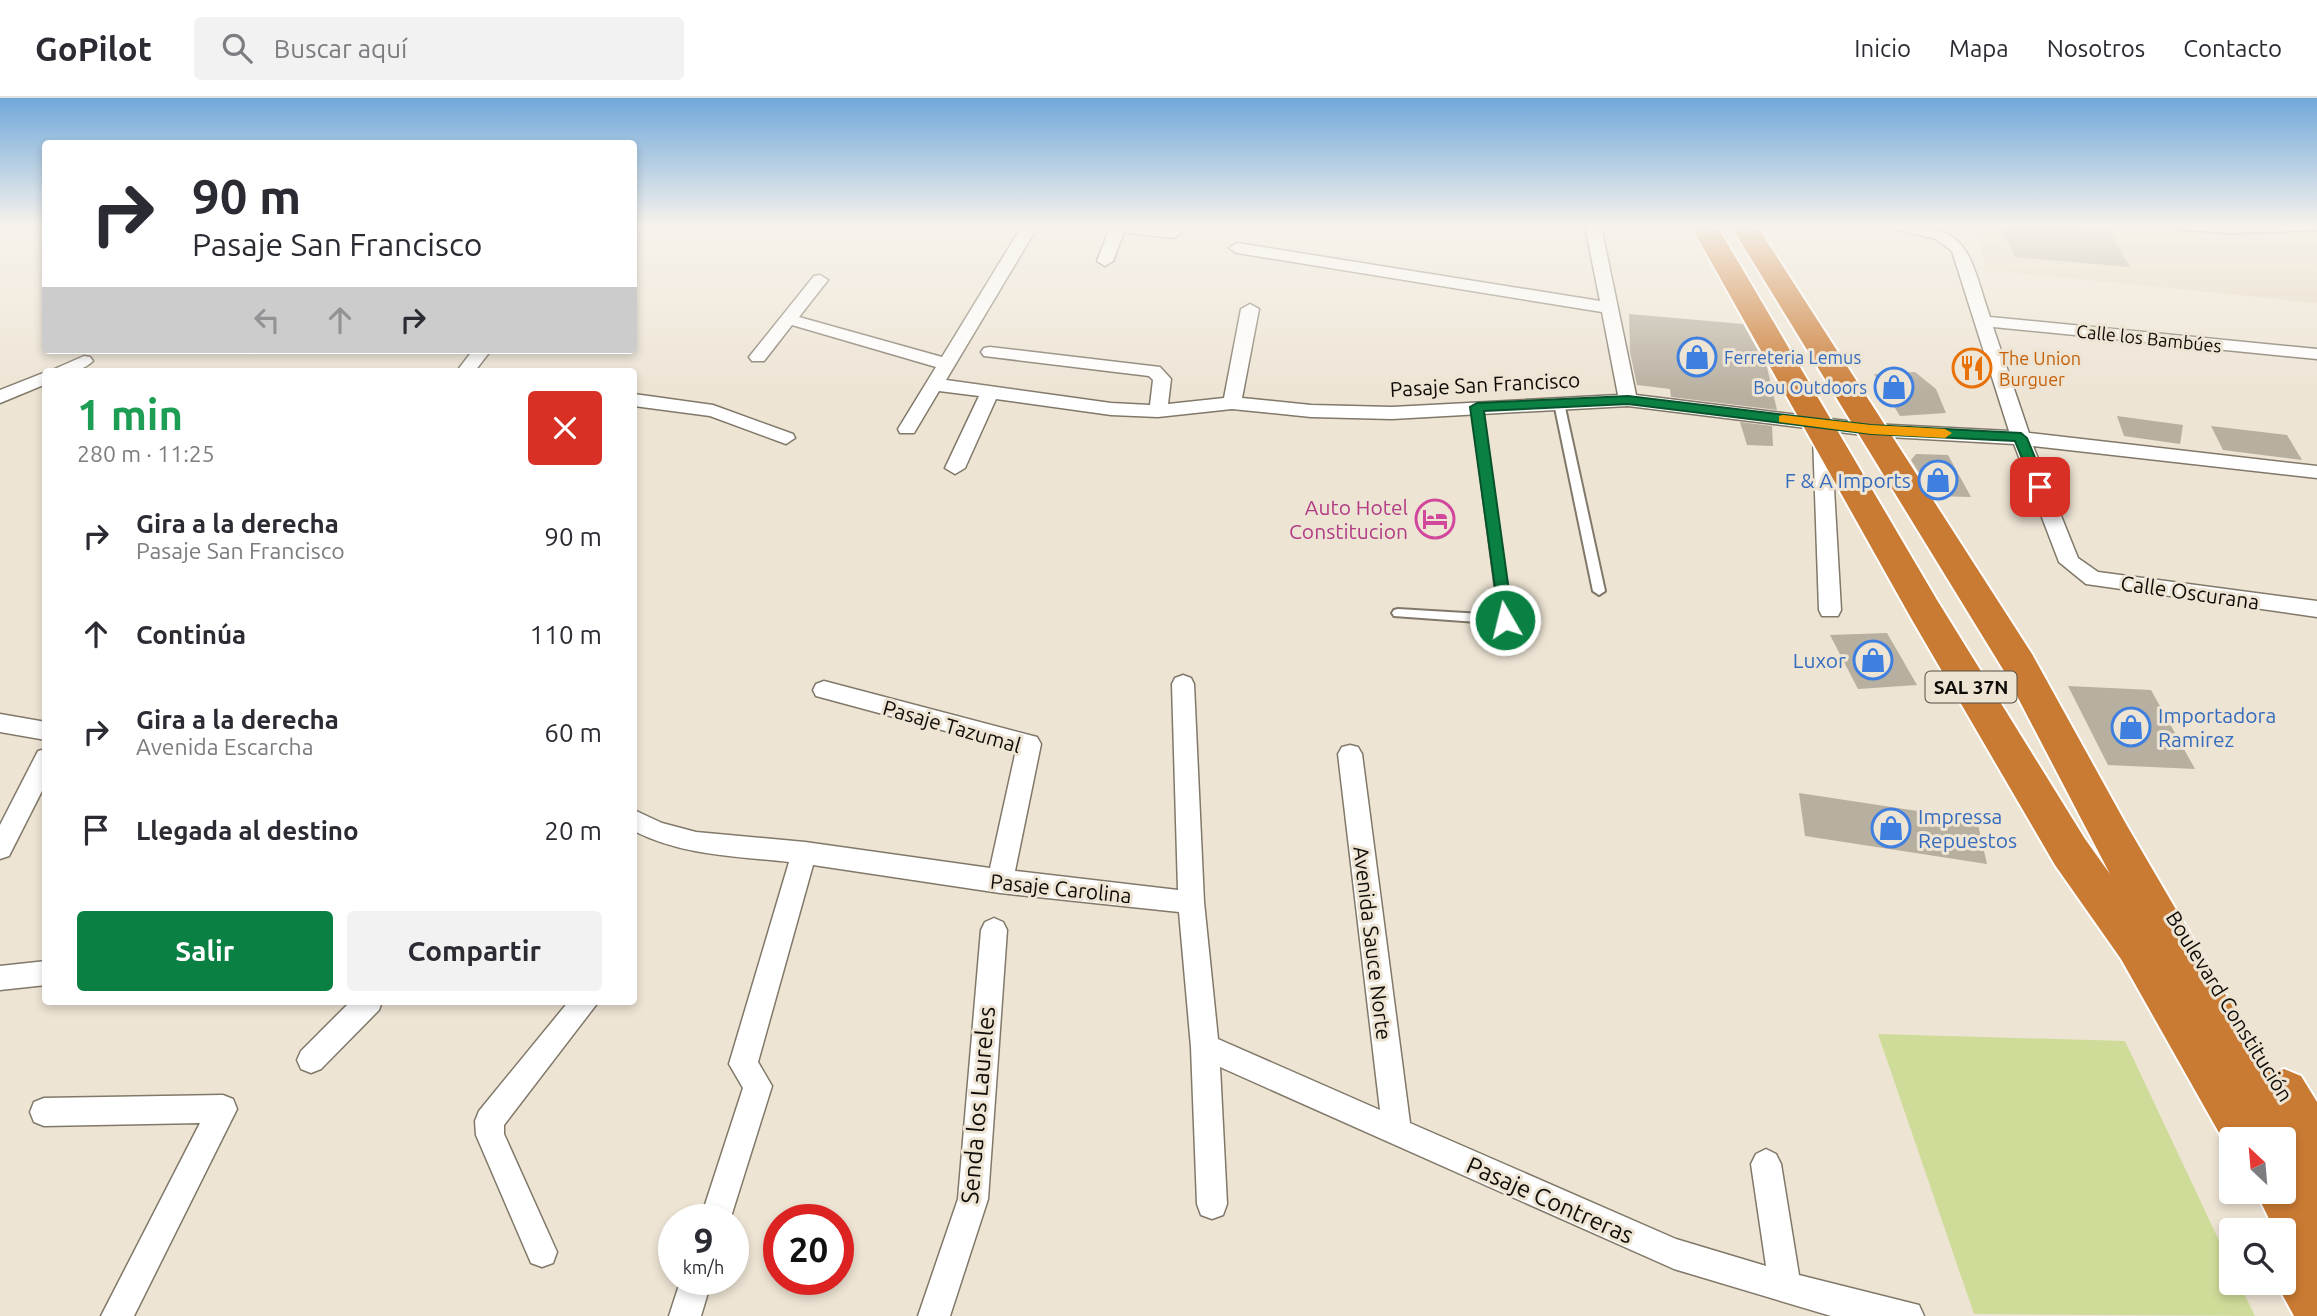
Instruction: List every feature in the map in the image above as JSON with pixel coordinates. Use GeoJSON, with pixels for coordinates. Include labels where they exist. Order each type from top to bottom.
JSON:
{"type":"FeatureCollection","features":[{"type":"Feature","properties":{"kind":"highway","name":"SAL 37N"},"geometry":{"type":"LineString","coordinates":[[1736,283],[1818,430],[2070,852],[2143,994],[2219,1132]]}},
{"type":"Feature","properties":{"kind":"highway","name":"Boulevard Constitución"},"geometry":{"type":"LineString","coordinates":[[1780,283],[2018,664],[2111,836],[2277,1127]]}},
{"type":"Feature","properties":{"kind":"highway","name":"Boulevard Constitución"},"geometry":{"type":"LineString","coordinates":[[2111,836],[2178,917],[2317,1147]]}},
{"type":"Feature","properties":{"kind":"highway","name":"SAL 37N"},"geometry":{"type":"LineString","coordinates":[[2070,852],[2137,945],[2243,1127]]}},
{"type":"Feature","properties":{"kind":"highway","name":"Boulevard Constitución"},"geometry":{"type":"LineString","coordinates":[[2296,1161],[2317,1199]]}},
{"type":"Feature","properties":{"kind":"highway"},"geometry":{"type":"LineString","coordinates":[[2288,1204],[2317,1253]]}},
{"type":"Feature","properties":{"kind":"highway"},"geometry":{"type":"LineString","coordinates":[[2296,1267],[2317,1305]]}},
{"type":"Feature","properties":{"kind":"street"},"geometry":{"type":"LineString","coordinates":[[758,357],[818,283]]}},
{"type":"Feature","properties":{"kind":"street"},"geometry":{"type":"LineString","coordinates":[[907,429],[995,283]]}},
{"type":"Feature","properties":{"kind":"street"},"geometry":{"type":"LineString","coordinates":[[1453,283],[1609,308]]}},
{"type":"Feature","properties":{"kind":"street"},"geometry":{"type":"LineString","coordinates":[[1604,283],[1628,400]]}},
{"type":"Feature","properties":{"kind":"street"},"geometry":{"type":"LineString","coordinates":[[1970,283],[2021,438],[2317,472]]}},
{"type":"Feature","properties":{"kind":"street"},"geometry":{"type":"LineString","coordinates":[[1232,403],[1250,309]]}},
{"type":"Feature","properties":{"kind":"street"},"geometry":{"type":"LineString","coordinates":[[789,319],[945,364]]}},
{"type":"Feature","properties":{"kind":"street","name":"Calle los Bambúes"},"geometry":{"type":"LineString","coordinates":[[1982,321],[2317,354]]}},
{"type":"Feature","properties":{"kind":"street"},"geometry":{"type":"LineString","coordinates":[[990,352],[1154,371],[1162,379],[1158,411]]}},
{"type":"Feature","properties":{"kind":"street"},"geometry":{"type":"LineString","coordinates":[[468,368],[479,354]]}},
{"type":"Feature","properties":{"kind":"street"},"geometry":{"type":"LineString","coordinates":[[67,368],[84,361]]}},
{"type":"Feature","properties":{"kind":"street"},"geometry":{"type":"LineString","coordinates":[[0,397],[42,379]]}},
{"type":"Feature","properties":{"kind":"street","name":"Pasaje San Francisco"},"geometry":{"type":"LineString","coordinates":[[933,384],[1111,409],[1158,411],[1232,403],[1311,411],[1392,413],[1628,400],[1818,430],[1871,429],[2021,438]]}},
{"type":"Feature","properties":{"kind":"street"},"geometry":{"type":"LineString","coordinates":[[955,468],[990,392]]}},
{"type":"Feature","properties":{"kind":"street"},"geometry":{"type":"LineString","coordinates":[[637,400],[713,411],[786,438]]}},
{"type":"Feature","properties":{"kind":"street"},"geometry":{"type":"LineString","coordinates":[[1818,430],[1830,610]]}},
{"type":"Feature","properties":{"kind":"street","name":"Calle Oscurana"},"geometry":{"type":"LineString","coordinates":[[2021,438],[2068,562],[2093,579],[2317,609]]}},
{"type":"Feature","properties":{"kind":"street"},"geometry":{"type":"LineString","coordinates":[[1183,684],[1191,902],[1205,1048],[1212,1204]]}},
{"type":"Feature","properties":{"kind":"street","name":"Pasaje Tazumal"},"geometry":{"type":"LineString","coordinates":[[824,690],[1029,744],[1000,882]]}},
{"type":"Feature","properties":{"kind":"street"},"geometry":{"type":"LineString","coordinates":[[0,723],[42,730]]}},
{"type":"Feature","properties":{"kind":"street","name":"Avenida Sauce Norte"},"geometry":{"type":"LineString","coordinates":[[1350,754],[1397,1132]]}},
{"type":"Feature","properties":{"kind":"street"},"geometry":{"type":"LineString","coordinates":[[0,849],[42,766]]}},
{"type":"Feature","properties":{"kind":"street","name":"Pasaje Carolina"},"geometry":{"type":"LineString","coordinates":[[637,821],[702,845],[804,853],[1000,882],[1191,902]]}},
{"type":"Feature","properties":{"kind":"street"},"geometry":{"type":"LineString","coordinates":[[720,1204],[758,1086],[743,1064],[804,853]]}},
{"type":"Feature","properties":{"kind":"street","name":"Senda los Laureles"},"geometry":{"type":"LineString","coordinates":[[934,1316],[973,1199],[993,930]]}},
{"type":"Feature","properties":{"kind":"street"},"geometry":{"type":"LineString","coordinates":[[0,978],[42,973]]}},
{"type":"Feature","properties":{"kind":"street"},"geometry":{"type":"LineString","coordinates":[[311,1060],[365,1005]]}},
{"type":"Feature","properties":{"kind":"street"},"geometry":{"type":"LineString","coordinates":[[542,1252],[490,1136],[489,1121],[497,1107],[583,1005]]}},
{"type":"Feature","properties":{"kind":"street","name":"Pasaje Contreras"},"geometry":{"type":"LineString","coordinates":[[1205,1048],[1674,1254],[1843,1304],[1908,1316]]}},
{"type":"Feature","properties":{"kind":"street"},"geometry":{"type":"LineString","coordinates":[[44,1112],[223,1109],[117,1316]]}},
{"type":"Feature","properties":{"kind":"street"},"geometry":{"type":"LineString","coordinates":[[1766,1164],[1785,1288]]}},
{"type":"Feature","properties":{"kind":"street"},"geometry":{"type":"LineString","coordinates":[[685,1316],[691,1295]]}},
{"type":"Feature","properties":{"kind":"lane"},"geometry":{"type":"LineString","coordinates":[[1559,403],[1599,592]]}},
{"type":"Feature","properties":{"kind":"lane"},"geometry":{"type":"LineString","coordinates":[[1398,613],[1505,620],[1477,407]]}},
{"type":"Feature","properties":{"kind":"shaded area"},"geometry":{"type":"Polygon","coordinates":[[[2115,283],[2317,283],[2317,303],[2115,283]]]}},
{"type":"Feature","properties":{"kind":"green space"},"geometry":{"type":"Polygon","coordinates":[[[1878,1034],[2125,1041],[2219,1241],[2219,1295],[2245,1295],[2255,1316],[1974,1314],[1878,1034]]]}},
{"type":"Feature","properties":{"kind":"building","name":"Ferreteria Lemus"},"geometry":{"type":"Polygon","coordinates":[[[1629,314],[1743,324],[1767,367],[1777,410],[1671,397],[1670,389],[1637,385],[1630,352],[1629,314]]]}},
{"type":"Feature","properties":{"kind":"building"},"geometry":{"type":"Polygon","coordinates":[[[1915,372],[1936,389],[1946,413],[1900,416],[1874,374],[1915,372]]]}},
{"type":"Feature","properties":{"kind":"building"},"geometry":{"type":"Polygon","coordinates":[[[2117,416],[2183,425],[2180,444],[2124,436],[2117,416]]]}},
{"type":"Feature","properties":{"kind":"building"},"geometry":{"type":"Polygon","coordinates":[[[1740,422],[1772,426],[1773,446],[1747,445],[1740,422]]]}},
{"type":"Feature","properties":{"kind":"building"},"geometry":{"type":"Polygon","coordinates":[[[2211,426],[2287,435],[2302,460],[2223,450],[2211,426]]]}},
{"type":"Feature","properties":{"kind":"building","name":"F & A Imports"},"geometry":{"type":"Polygon","coordinates":[[[1916,454],[1948,455],[1971,497],[1934,496],[1911,460],[1916,454]]]}},
{"type":"Feature","properties":{"kind":"building","name":"Luxor"},"geometry":{"type":"Polygon","coordinates":[[[1887,633],[1917,685],[1858,689],[1830,635],[1887,633]]]}},
{"type":"Feature","properties":{"kind":"building","name":"Importadora Ramirez"},"geometry":{"type":"Polygon","coordinates":[[[2068,686],[2151,690],[2195,769],[2108,765],[2068,686]]]}},
{"type":"Feature","properties":{"kind":"building","name":"Impressa Repuestos"},"geometry":{"type":"Polygon","coordinates":[[[1799,793],[1977,820],[1987,864],[1805,836],[1799,793]]]}},
{"type":"Feature","properties":{"kind":"slow traffic"},"geometry":{"type":"LineString","coordinates":[[1783,419],[1871,429],[1945,433]]}},
{"type":"Feature","properties":{"kind":"place","name":"Ferreteria Lemus"},"geometry":{"type":"Point","coordinates":[1697,357]}},
{"type":"Feature","properties":{"kind":"place","name":"The Union Burguer"},"geometry":{"type":"Point","coordinates":[1972,368]}},
{"type":"Feature","properties":{"kind":"place","name":"Bou Outdoors"},"geometry":{"type":"Point","coordinates":[1894,387]}},
{"type":"Feature","properties":{"kind":"place","name":"F & A Imports"},"geometry":{"type":"Point","coordinates":[1938,480]}},
{"type":"Feature","properties":{"kind":"place","name":"Auto Hotel Constitucion"},"geometry":{"type":"Point","coordinates":[1435,519]}},
{"type":"Feature","properties":{"kind":"place","name":"Luxor"},"geometry":{"type":"Point","coordinates":[1873,660]}},
{"type":"Feature","properties":{"kind":"place","name":"Importadora Ramirez"},"geometry":{"type":"Point","coordinates":[2131,727]}},
{"type":"Feature","properties":{"kind":"place","name":"Impressa Repuestos"},"geometry":{"type":"Point","coordinates":[1891,828]}},
{"type":"Feature","properties":{"kind":"route"},"geometry":{"type":"LineString","coordinates":[[1505,620],[1477,407],[1628,400],[1871,429],[2021,438],[2040,487]]}}]}
